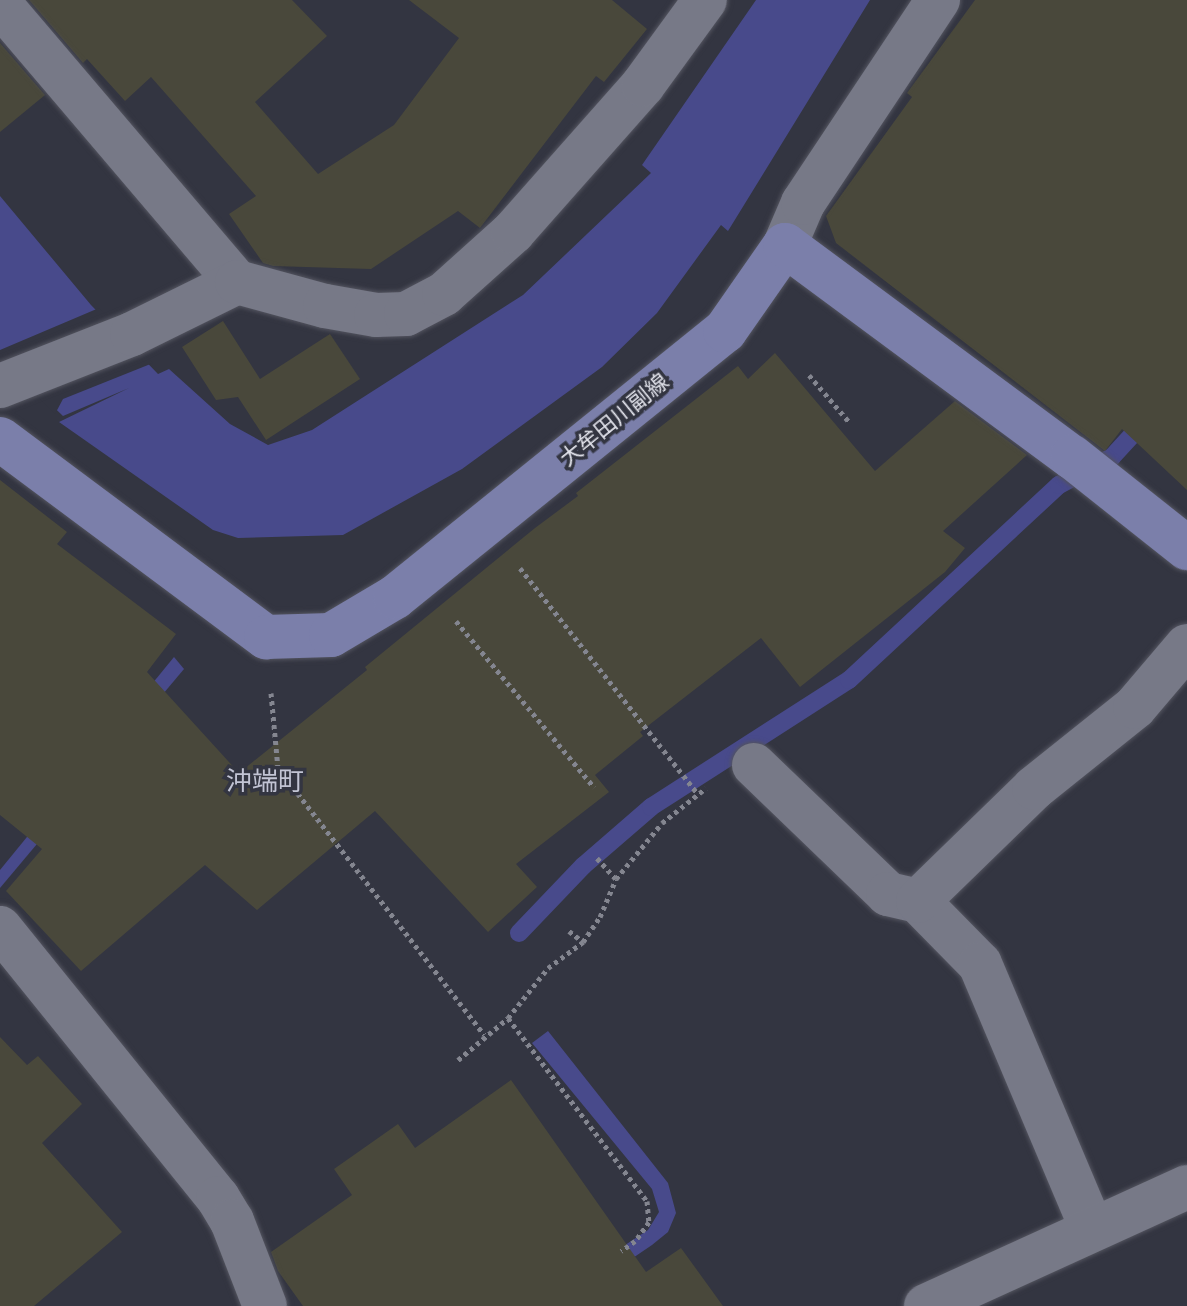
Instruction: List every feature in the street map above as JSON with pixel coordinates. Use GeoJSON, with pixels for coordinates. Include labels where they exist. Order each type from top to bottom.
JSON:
{"type":"FeatureCollection","features":[{"type":"Feature","properties":{"kind":"main road"},"geometry":{"type":"LineString","coordinates":[[785,245],[1072,457],[1187,548]]}},
{"type":"Feature","properties":{"kind":"main road","name":"大牟田川副線"},"geometry":{"type":"LineString","coordinates":[[266,637],[331,635],[395,597],[725,331],[785,245]]}},
{"type":"Feature","properties":{"kind":"main road"},"geometry":{"type":"LineString","coordinates":[[0,439],[266,637]]}},
{"type":"Feature","properties":{"kind":"street"},"geometry":{"type":"LineString","coordinates":[[0,4],[237,282],[325,306],[376,315],[406,314],[444,294],[513,232],[643,85],[705,0]]}},
{"type":"Feature","properties":{"kind":"street"},"geometry":{"type":"LineString","coordinates":[[785,245],[803,203],[938,0]]}},
{"type":"Feature","properties":{"kind":"street"},"geometry":{"type":"LineString","coordinates":[[3,385],[132,334],[237,282]]}},
{"type":"Feature","properties":{"kind":"street"},"geometry":{"type":"LineString","coordinates":[[918,901],[1034,788],[1135,707],[1187,646]]}},
{"type":"Feature","properties":{"kind":"street"},"geometry":{"type":"LineString","coordinates":[[754,765],[888,894],[918,901],[980,964],[1092,1229]]}},
{"type":"Feature","properties":{"kind":"street"},"geometry":{"type":"LineString","coordinates":[[0,928],[218,1198],[232,1221],[265,1306]]}},
{"type":"Feature","properties":{"kind":"street"},"geometry":{"type":"LineString","coordinates":[[926,1306],[1187,1187]]}},
{"type":"Feature","properties":{"kind":"path"},"geometry":{"type":"LineString","coordinates":[[809,375],[850,423]]}},
{"type":"Feature","properties":{"kind":"path"},"geometry":{"type":"LineString","coordinates":[[484,524],[697,793]]}},
{"type":"Feature","properties":{"kind":"path"},"geometry":{"type":"LineString","coordinates":[[420,577],[594,787]]}},
{"type":"Feature","properties":{"kind":"path"},"geometry":{"type":"LineString","coordinates":[[266,637],[278,768],[484,1035]]}},
{"type":"Feature","properties":{"kind":"path"},"geometry":{"type":"LineString","coordinates":[[458,1060],[484,1035],[508,1018],[548,968],[583,942],[600,917],[616,879],[662,823],[697,793],[754,765]]}},
{"type":"Feature","properties":{"kind":"path"},"geometry":{"type":"LineString","coordinates":[[597,858],[616,879]]}},
{"type":"Feature","properties":{"kind":"path"},"geometry":{"type":"LineString","coordinates":[[569,931],[583,942]]}},
{"type":"Feature","properties":{"kind":"path"},"geometry":{"type":"LineString","coordinates":[[508,1018],[647,1201],[649,1222],[635,1241],[621,1251]]}},
{"type":"Feature","properties":{"kind":"shaded area"},"geometry":{"type":"Polygon","coordinates":[[[756,0],[870,0],[728,231],[721,225],[657,313],[602,367],[462,469],[343,535],[238,538],[213,530],[59,422],[129,388],[63,416],[0,355],[0,196],[91,305],[158,374],[169,369],[230,424],[268,445],[312,430],[523,295],[651,173],[642,165],[756,0]]]}},
{"type":"Feature","properties":{"kind":"shaded area"},"geometry":{"type":"Polygon","coordinates":[[[174,657],[184,669],[0,888],[0,870],[174,657]]]}},
{"type":"Feature","properties":{"kind":"shaded area"},"geometry":{"type":"Polygon","coordinates":[[[548,1031],[668,1183],[676,1213],[668,1232],[562,1306],[532,1306],[648,1230],[659,1212],[652,1189],[532,1043],[548,1031]]]}},
{"type":"Feature","properties":{"kind":"pier"},"geometry":{"type":"Polygon","coordinates":[[[99,308],[153,363],[63,399],[55,414],[0,360],[0,350],[99,308]]]}},
{"type":"Feature","properties":{"kind":"building"},"geometry":{"type":"Polygon","coordinates":[[[29,0],[292,0],[327,36],[255,102],[318,174],[394,125],[459,38],[409,0],[612,0],[647,29],[604,82],[596,76],[480,228],[458,211],[371,269],[273,266],[263,263],[229,214],[256,196],[151,77],[125,101],[87,59],[83,63],[29,0]]]}},
{"type":"Feature","properties":{"kind":"building"},"geometry":{"type":"Polygon","coordinates":[[[975,0],[1187,0],[1187,490],[1122,429],[1105,451],[836,243],[826,216],[912,97],[907,93],[975,0]]]}},
{"type":"Feature","properties":{"kind":"building"},"geometry":{"type":"Polygon","coordinates":[[[0,43],[45,95],[0,132],[0,43]]]}},
{"type":"Feature","properties":{"kind":"building"},"geometry":{"type":"Polygon","coordinates":[[[223,321],[260,379],[330,334],[360,379],[266,440],[238,397],[216,400],[182,347],[223,321]]]}},
{"type":"Feature","properties":{"kind":"building"},"geometry":{"type":"Polygon","coordinates":[[[775,353],[875,471],[955,401],[1027,455],[943,531],[965,548],[945,572],[800,687],[761,638],[640,732],[643,736],[595,775],[609,792],[516,864],[537,887],[488,932],[375,811],[257,910],[205,865],[81,971],[6,891],[42,849],[0,815],[0,480],[67,532],[57,544],[176,634],[147,672],[239,773],[535,528],[578,496],[576,493],[738,366],[748,379],[775,353]]]}},
{"type":"Feature","properties":{"kind":"building"},"geometry":{"type":"Polygon","coordinates":[[[0,1037],[27,1065],[38,1056],[82,1104],[42,1143],[122,1232],[34,1306],[0,1306],[0,1037]]]}},
{"type":"Feature","properties":{"kind":"building"},"geometry":{"type":"Polygon","coordinates":[[[511,1080],[646,1272],[681,1248],[723,1306],[303,1306],[278,1271],[271,1252],[352,1195],[334,1169],[398,1124],[415,1148],[511,1080]]]}},
{"type":"Feature","properties":{"kind":"waterway"},"geometry":{"type":"LineString","coordinates":[[519,933],[583,866],[651,807],[849,680],[1059,485],[1112,457],[1145,421]]}},
{"type":"Feature","properties":{"kind":"district","name":"沖端町"},"geometry":{"type":"Point","coordinates":[265,782]}}]}
